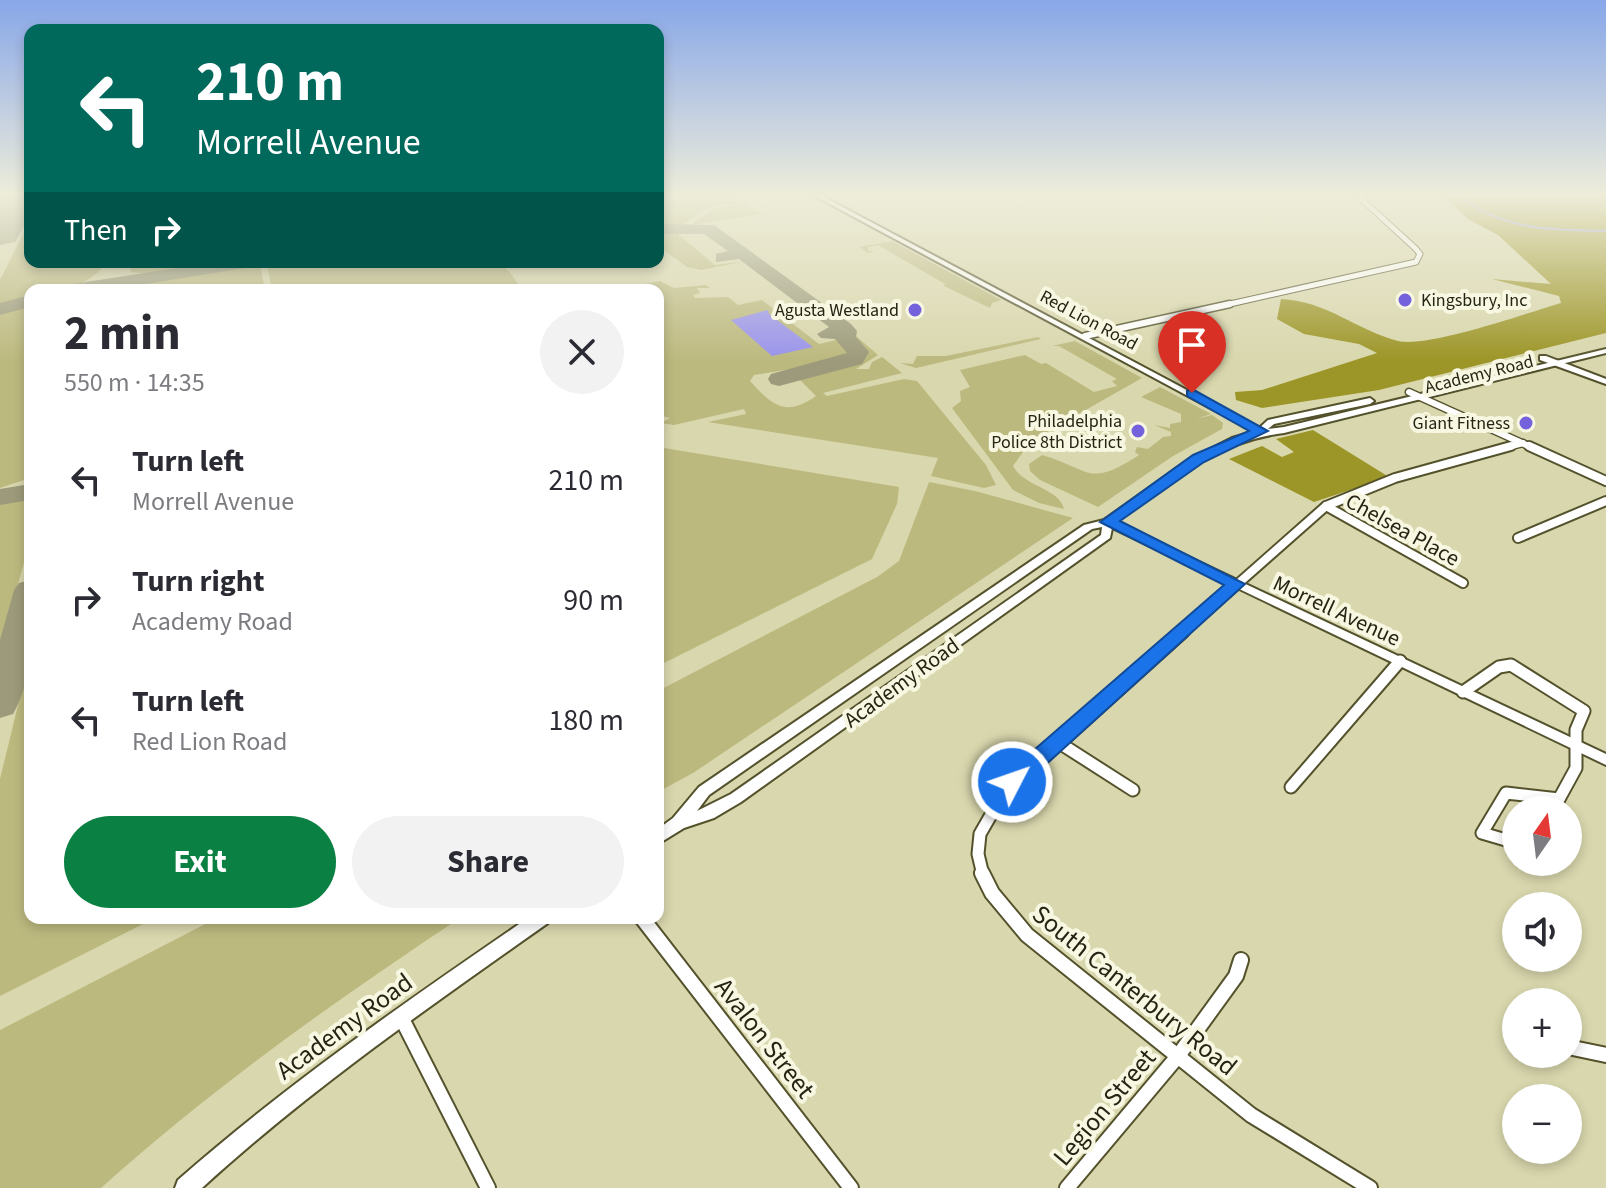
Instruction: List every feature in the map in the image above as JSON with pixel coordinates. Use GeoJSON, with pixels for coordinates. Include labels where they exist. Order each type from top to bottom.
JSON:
{"type":"FeatureCollection","features":[{"type":"Feature","properties":{"kind":"main road","name":"Academy Road"},"geometry":{"type":"LineString","coordinates":[[679,823],[704,791],[1088,527],[1108,522],[1199,458],[1260,431],[1271,422],[1409,392],[1606,343]]}},
{"type":"Feature","properties":{"kind":"main road","name":"Academy Road"},"geometry":{"type":"LineString","coordinates":[[1260,431],[1284,430],[1606,351]]}},
{"type":"Feature","properties":{"kind":"main road","name":"Academy Road"},"geometry":{"type":"LineString","coordinates":[[664,833],[679,823],[709,814],[773,774],[1106,536],[1108,522]]}},
{"type":"Feature","properties":{"kind":"main road","name":"Academy Road"},"geometry":{"type":"LineString","coordinates":[[186,1188],[264,1120],[401,1017],[533,924]]}},
{"type":"Feature","properties":{"kind":"street","name":"Red Lion Road"},"geometry":{"type":"LineString","coordinates":[[922,250],[1260,431]]}},
{"type":"Feature","properties":{"kind":"street"},"geometry":{"type":"LineString","coordinates":[[1085,336],[1416,262],[1420,254],[1417,250]]}},
{"type":"Feature","properties":{"kind":"street"},"geometry":{"type":"LineString","coordinates":[[1543,358],[1606,382]]}},
{"type":"Feature","properties":{"kind":"street"},"geometry":{"type":"LineString","coordinates":[[1409,392],[1606,481]]}},
{"type":"Feature","properties":{"kind":"street","name":"South Canterbury Road"},"geometry":{"type":"LineString","coordinates":[[1370,1188],[1251,1115],[1027,935],[1004,913],[986,884],[978,853],[982,823],[997,796],[1326,506],[1395,478],[1523,443]]}},
{"type":"Feature","properties":{"kind":"street"},"geometry":{"type":"LineString","coordinates":[[1518,538],[1606,501]]}},
{"type":"Feature","properties":{"kind":"street","name":"Chelsea Place"},"geometry":{"type":"LineString","coordinates":[[1326,506],[1463,583]]}},
{"type":"Feature","properties":{"kind":"street","name":"Morrell Avenue"},"geometry":{"type":"LineString","coordinates":[[1108,522],[1606,760]]}},
{"type":"Feature","properties":{"kind":"street"},"geometry":{"type":"LineString","coordinates":[[1291,787],[1400,661]]}},
{"type":"Feature","properties":{"kind":"street"},"geometry":{"type":"LineString","coordinates":[[1463,692],[1499,667],[1511,665],[1584,711],[1576,730],[1576,768],[1560,796]]}},
{"type":"Feature","properties":{"kind":"street"},"geometry":{"type":"LineString","coordinates":[[1058,742],[1133,790]]}},
{"type":"Feature","properties":{"kind":"street"},"geometry":{"type":"LineString","coordinates":[[1502,800],[1482,833],[1502,839]]}},
{"type":"Feature","properties":{"kind":"street","name":"Avalon Street"},"geometry":{"type":"LineString","coordinates":[[647,924],[851,1188]]}},
{"type":"Feature","properties":{"kind":"street","name":"Legion Street"},"geometry":{"type":"LineString","coordinates":[[1067,1188],[1178,1056],[1236,976],[1241,960]]}},
{"type":"Feature","properties":{"kind":"street"},"geometry":{"type":"LineString","coordinates":[[401,1017],[488,1188]]}},
{"type":"Feature","properties":{"kind":"street"},"geometry":{"type":"LineString","coordinates":[[1582,1050],[1606,1055]]}},
{"type":"Feature","properties":{"kind":"shaded area"},"geometry":{"type":"Polygon","coordinates":[[[15,250],[24,250],[24,268],[102,268],[78,284],[24,284],[24,299],[0,304],[0,280],[15,250]]]}},
{"type":"Feature","properties":{"kind":"shaded area"},"geometry":{"type":"Polygon","coordinates":[[[664,250],[697,250],[715,265],[747,261],[701,270],[687,267],[664,250]]]}},
{"type":"Feature","properties":{"kind":"shaded area"},"geometry":{"type":"Polygon","coordinates":[[[887,250],[909,250],[1001,300],[992,303],[990,308],[887,250]]]}},
{"type":"Feature","properties":{"kind":"shaded area"},"geometry":{"type":"Polygon","coordinates":[[[1515,250],[1606,250],[1606,333],[1379,390],[1262,408],[1236,400],[1235,392],[1262,390],[1377,353],[1359,344],[1304,334],[1277,319],[1281,299],[1313,305],[1383,336],[1412,342],[1454,335],[1561,303],[1559,296],[1492,279],[1551,284],[1515,250]]]}},
{"type":"Feature","properties":{"kind":"shaded area"},"geometry":{"type":"Polygon","coordinates":[[[130,268],[183,268],[164,273],[131,272],[130,268]]]}},
{"type":"Feature","properties":{"kind":"shaded area"},"geometry":{"type":"Polygon","coordinates":[[[233,268],[261,268],[264,284],[141,284],[233,268]]]}},
{"type":"Feature","properties":{"kind":"shaded area"},"geometry":{"type":"Polygon","coordinates":[[[268,268],[505,268],[518,284],[271,284],[268,268]]]}},
{"type":"Feature","properties":{"kind":"shaded area"},"geometry":{"type":"Polygon","coordinates":[[[660,281],[674,288],[706,285],[710,288],[697,288],[700,293],[693,295],[695,298],[728,297],[738,305],[762,300],[819,344],[840,339],[853,349],[850,358],[841,361],[754,375],[750,381],[765,397],[780,406],[796,406],[816,396],[796,376],[858,359],[863,350],[849,337],[856,336],[878,355],[856,369],[869,369],[872,362],[882,357],[902,373],[823,393],[827,396],[904,379],[917,381],[986,465],[996,485],[984,488],[931,476],[938,458],[708,422],[746,414],[744,409],[674,425],[664,423],[670,418],[664,416],[664,284],[644,284],[660,281]]]}},
{"type":"Feature","properties":{"kind":"shaded area"},"geometry":{"type":"Polygon","coordinates":[[[24,306],[24,480],[0,488],[0,312],[24,306]]]}},
{"type":"Feature","properties":{"kind":"shaded area"},"geometry":{"type":"Polygon","coordinates":[[[768,310],[769,314],[813,347],[772,356],[731,320],[768,310]]]}},
{"type":"Feature","properties":{"kind":"shaded area"},"geometry":{"type":"Polygon","coordinates":[[[1038,337],[1041,339],[916,368],[900,363],[913,364],[917,356],[946,356],[1038,337]]]}},
{"type":"Feature","properties":{"kind":"shaded area"},"geometry":{"type":"Polygon","coordinates":[[[1075,341],[1142,378],[1031,441],[1013,466],[1025,479],[1055,496],[1064,509],[1039,503],[1013,490],[952,408],[961,401],[960,391],[970,387],[960,370],[1025,355],[1041,364],[1046,363],[1094,392],[1117,386],[1112,381],[1117,379],[1059,346],[1052,346],[1075,341]]]}},
{"type":"Feature","properties":{"kind":"shaded area"},"geometry":{"type":"Polygon","coordinates":[[[1160,387],[1211,414],[1196,419],[1212,415],[1223,423],[1222,429],[1173,456],[1098,507],[1040,480],[1030,471],[1029,464],[1042,455],[1090,473],[1109,471],[1139,455],[1135,452],[1137,447],[1148,449],[1163,437],[1171,436],[1171,432],[1154,425],[1170,428],[1170,424],[1181,422],[1181,414],[1141,397],[1160,387]]]}},
{"type":"Feature","properties":{"kind":"shaded area"},"geometry":{"type":"Polygon","coordinates":[[[1313,430],[1389,477],[1314,502],[1229,459],[1262,446],[1282,457],[1294,452],[1276,439],[1313,430]]]}},
{"type":"Feature","properties":{"kind":"shaded area"},"geometry":{"type":"Polygon","coordinates":[[[664,448],[899,487],[897,504],[872,559],[664,663],[664,448]]]}},
{"type":"Feature","properties":{"kind":"shaded area"},"geometry":{"type":"Polygon","coordinates":[[[929,482],[975,491],[1073,518],[693,773],[664,789],[664,688],[877,577],[899,561],[929,482]]]}},
{"type":"Feature","properties":{"kind":"shaded area"},"geometry":{"type":"Polygon","coordinates":[[[24,499],[24,562],[0,648],[0,502],[24,499]]]}},
{"type":"Feature","properties":{"kind":"shaded area"},"geometry":{"type":"Polygon","coordinates":[[[24,681],[24,924],[143,924],[0,996],[0,779],[24,681]]]}},
{"type":"Feature","properties":{"kind":"shaded area"},"geometry":{"type":"Polygon","coordinates":[[[205,924],[451,924],[276,1046],[187,1115],[101,1188],[0,1188],[0,1030],[205,924]]]}},
{"type":"Feature","properties":{"kind":"taxiway"},"geometry":{"type":"LineString","coordinates":[[738,250],[742,253]]}},
{"type":"Feature","properties":{"kind":"taxiway"},"geometry":{"type":"LineString","coordinates":[[722,258],[742,253]]}},
{"type":"Feature","properties":{"kind":"taxiway"},"geometry":{"type":"LineString","coordinates":[[742,253],[845,329]]}},
{"type":"Feature","properties":{"kind":"taxiway"},"geometry":{"type":"LineString","coordinates":[[111,284],[213,268]]}},
{"type":"Feature","properties":{"kind":"taxiway"},"geometry":{"type":"LineString","coordinates":[[0,309],[24,303]]}},
{"type":"Feature","properties":{"kind":"taxiway"},"geometry":{"type":"LineString","coordinates":[[779,379],[854,359],[858,352],[845,338],[845,329]]}},
{"type":"Feature","properties":{"kind":"taxiway"},"geometry":{"type":"LineString","coordinates":[[828,334],[845,329]]}},
{"type":"Feature","properties":{"kind":"taxiway"},"geometry":{"type":"LineString","coordinates":[[0,497],[24,493]]}},
{"type":"Feature","properties":{"kind":"taxiway"},"geometry":{"type":"LineString","coordinates":[[0,705],[24,613]]}},
{"type":"Feature","properties":{"kind":"place","name":"Kingsbury, Inc"},"geometry":{"type":"Point","coordinates":[1405,300]}},
{"type":"Feature","properties":{"kind":"place","name":"Agusta Westland"},"geometry":{"type":"Point","coordinates":[915,310]}},
{"type":"Feature","properties":{"kind":"place","name":"Giant Fitness"},"geometry":{"type":"Point","coordinates":[1526,423]}},
{"type":"Feature","properties":{"kind":"place","name":"Philadelphia Police 8th District"},"geometry":{"type":"Point","coordinates":[1138,431]}},
{"type":"Feature","properties":{"kind":"route"},"geometry":{"type":"LineString","coordinates":[[1012,782],[1236,584],[1108,522],[1199,458],[1260,431],[1192,393]]}}]}
